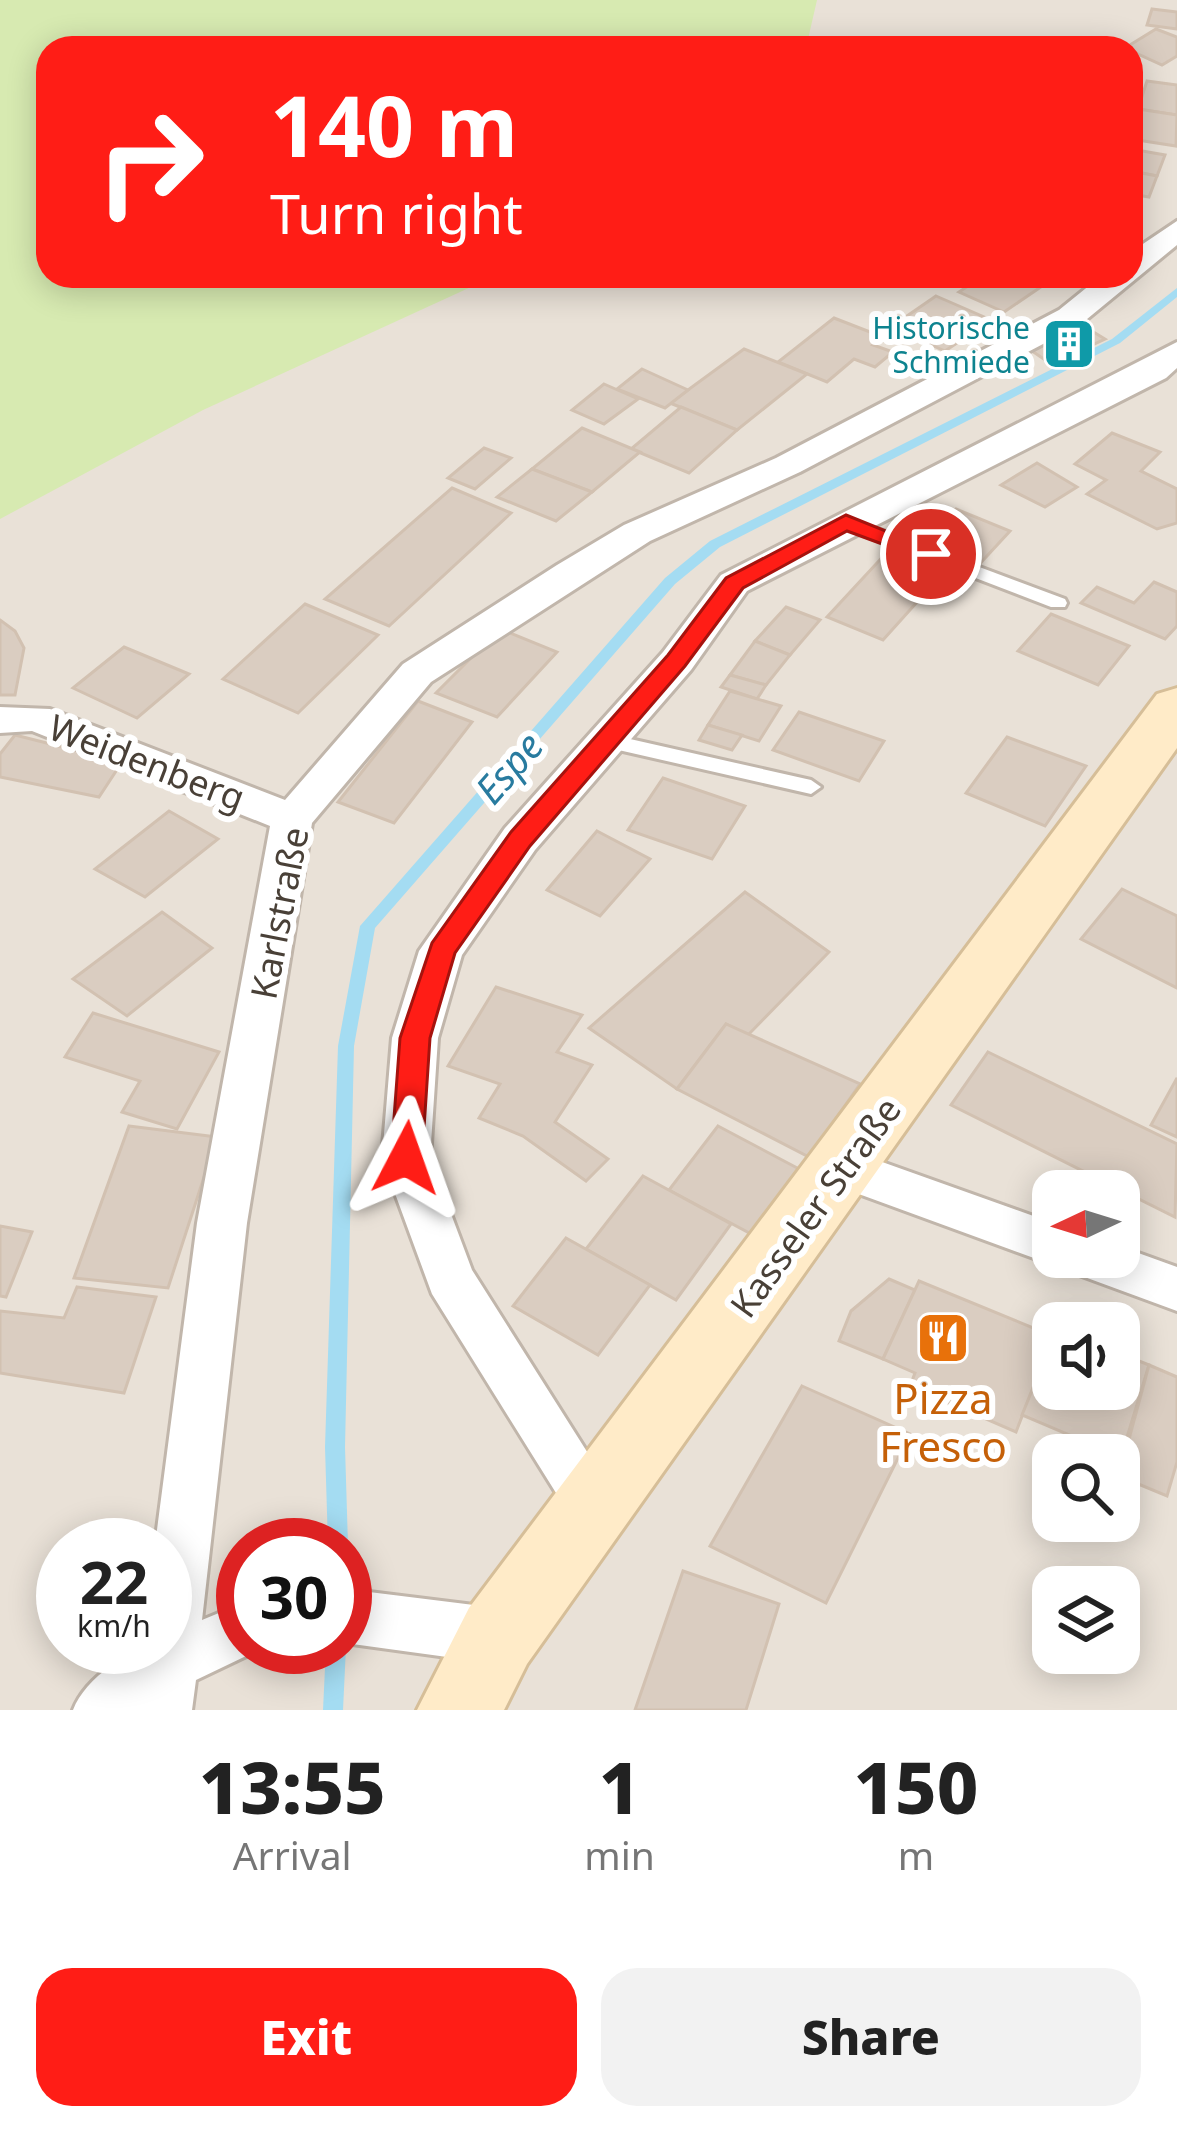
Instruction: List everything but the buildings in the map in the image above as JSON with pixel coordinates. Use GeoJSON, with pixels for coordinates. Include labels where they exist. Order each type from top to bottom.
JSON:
{"type":"FeatureCollection","features":[{"type":"Feature","properties":{"kind":"street"},"geometry":{"type":"LineString","coordinates":[[1143,257],[1177,230]]}},
{"type":"Feature","properties":{"kind":"street","name":"Karlstraße"},"geometry":{"type":"LineString","coordinates":[[167,1686],[222,1223],[292,819],[418,673],[550,585],[638,533],[788,465],[1070,317],[1105,288]]}},
{"type":"Feature","properties":{"kind":"street"},"geometry":{"type":"LineString","coordinates":[[595,1508],[450,1279],[406,1158],[415,1038],[442,951],[520,839],[608,741],[734,583],[846,522],[1154,370],[1177,352]]}},
{"type":"Feature","properties":{"kind":"street","name":"Kasseler Straße"},"geometry":{"type":"LineString","coordinates":[[459,1710],[498,1636],[1177,707]]}},
{"type":"Feature","properties":{"kind":"street","name":"Weidenberg"},"geometry":{"type":"LineString","coordinates":[[0,720],[36,718],[292,819]]}},
{"type":"Feature","properties":{"kind":"street"},"geometry":{"type":"LineString","coordinates":[[843,1168],[1032,1236]]}},
{"type":"Feature","properties":{"kind":"street"},"geometry":{"type":"LineString","coordinates":[[1140,1275],[1177,1288]]}},
{"type":"Feature","properties":{"kind":"street"},"geometry":{"type":"LineString","coordinates":[[372,1619],[498,1636]]}},
{"type":"Feature","properties":{"kind":"street"},"geometry":{"type":"LineString","coordinates":[[102,1710],[167,1686],[216,1651]]}},
{"type":"Feature","properties":{"kind":"lane"},"geometry":{"type":"LineString","coordinates":[[846,522],[1058,603]]}},
{"type":"Feature","properties":{"kind":"lane"},"geometry":{"type":"LineString","coordinates":[[608,741],[812,787]]}},
{"type":"Feature","properties":{"kind":"shaded area"},"geometry":{"type":"Polygon","coordinates":[[[0,0],[1177,0],[1177,1710],[0,1710],[0,0]]]}},
{"type":"Feature","properties":{"kind":"green space"},"geometry":{"type":"Polygon","coordinates":[[[0,0],[817,0],[809,36],[36,36],[36,288],[469,288],[203,410],[0,519],[0,0]]]}},
{"type":"Feature","properties":{"kind":"waterway","name":"Espe"},"geometry":{"type":"LineString","coordinates":[[337,1518],[346,1046],[368,926],[670,581],[715,544],[1116,341],[1177,291]]}},
{"type":"Feature","properties":{"kind":"waterway","name":"Espe"},"geometry":{"type":"LineString","coordinates":[[333,1710],[335,1674]]}},
{"type":"Feature","properties":{"kind":"place","name":"Historische Schmiede"},"geometry":{"type":"Point","coordinates":[1069,344]}},
{"type":"Feature","properties":{"kind":"place","name":"Pizza Fresco"},"geometry":{"type":"Point","coordinates":[943,1338]}},
{"type":"Feature","properties":{"kind":"route"},"geometry":{"type":"LineString","coordinates":[[406,1158],[415,1038],[442,951],[520,839],[676,661],[734,583],[846,522],[931,554]]}}]}
